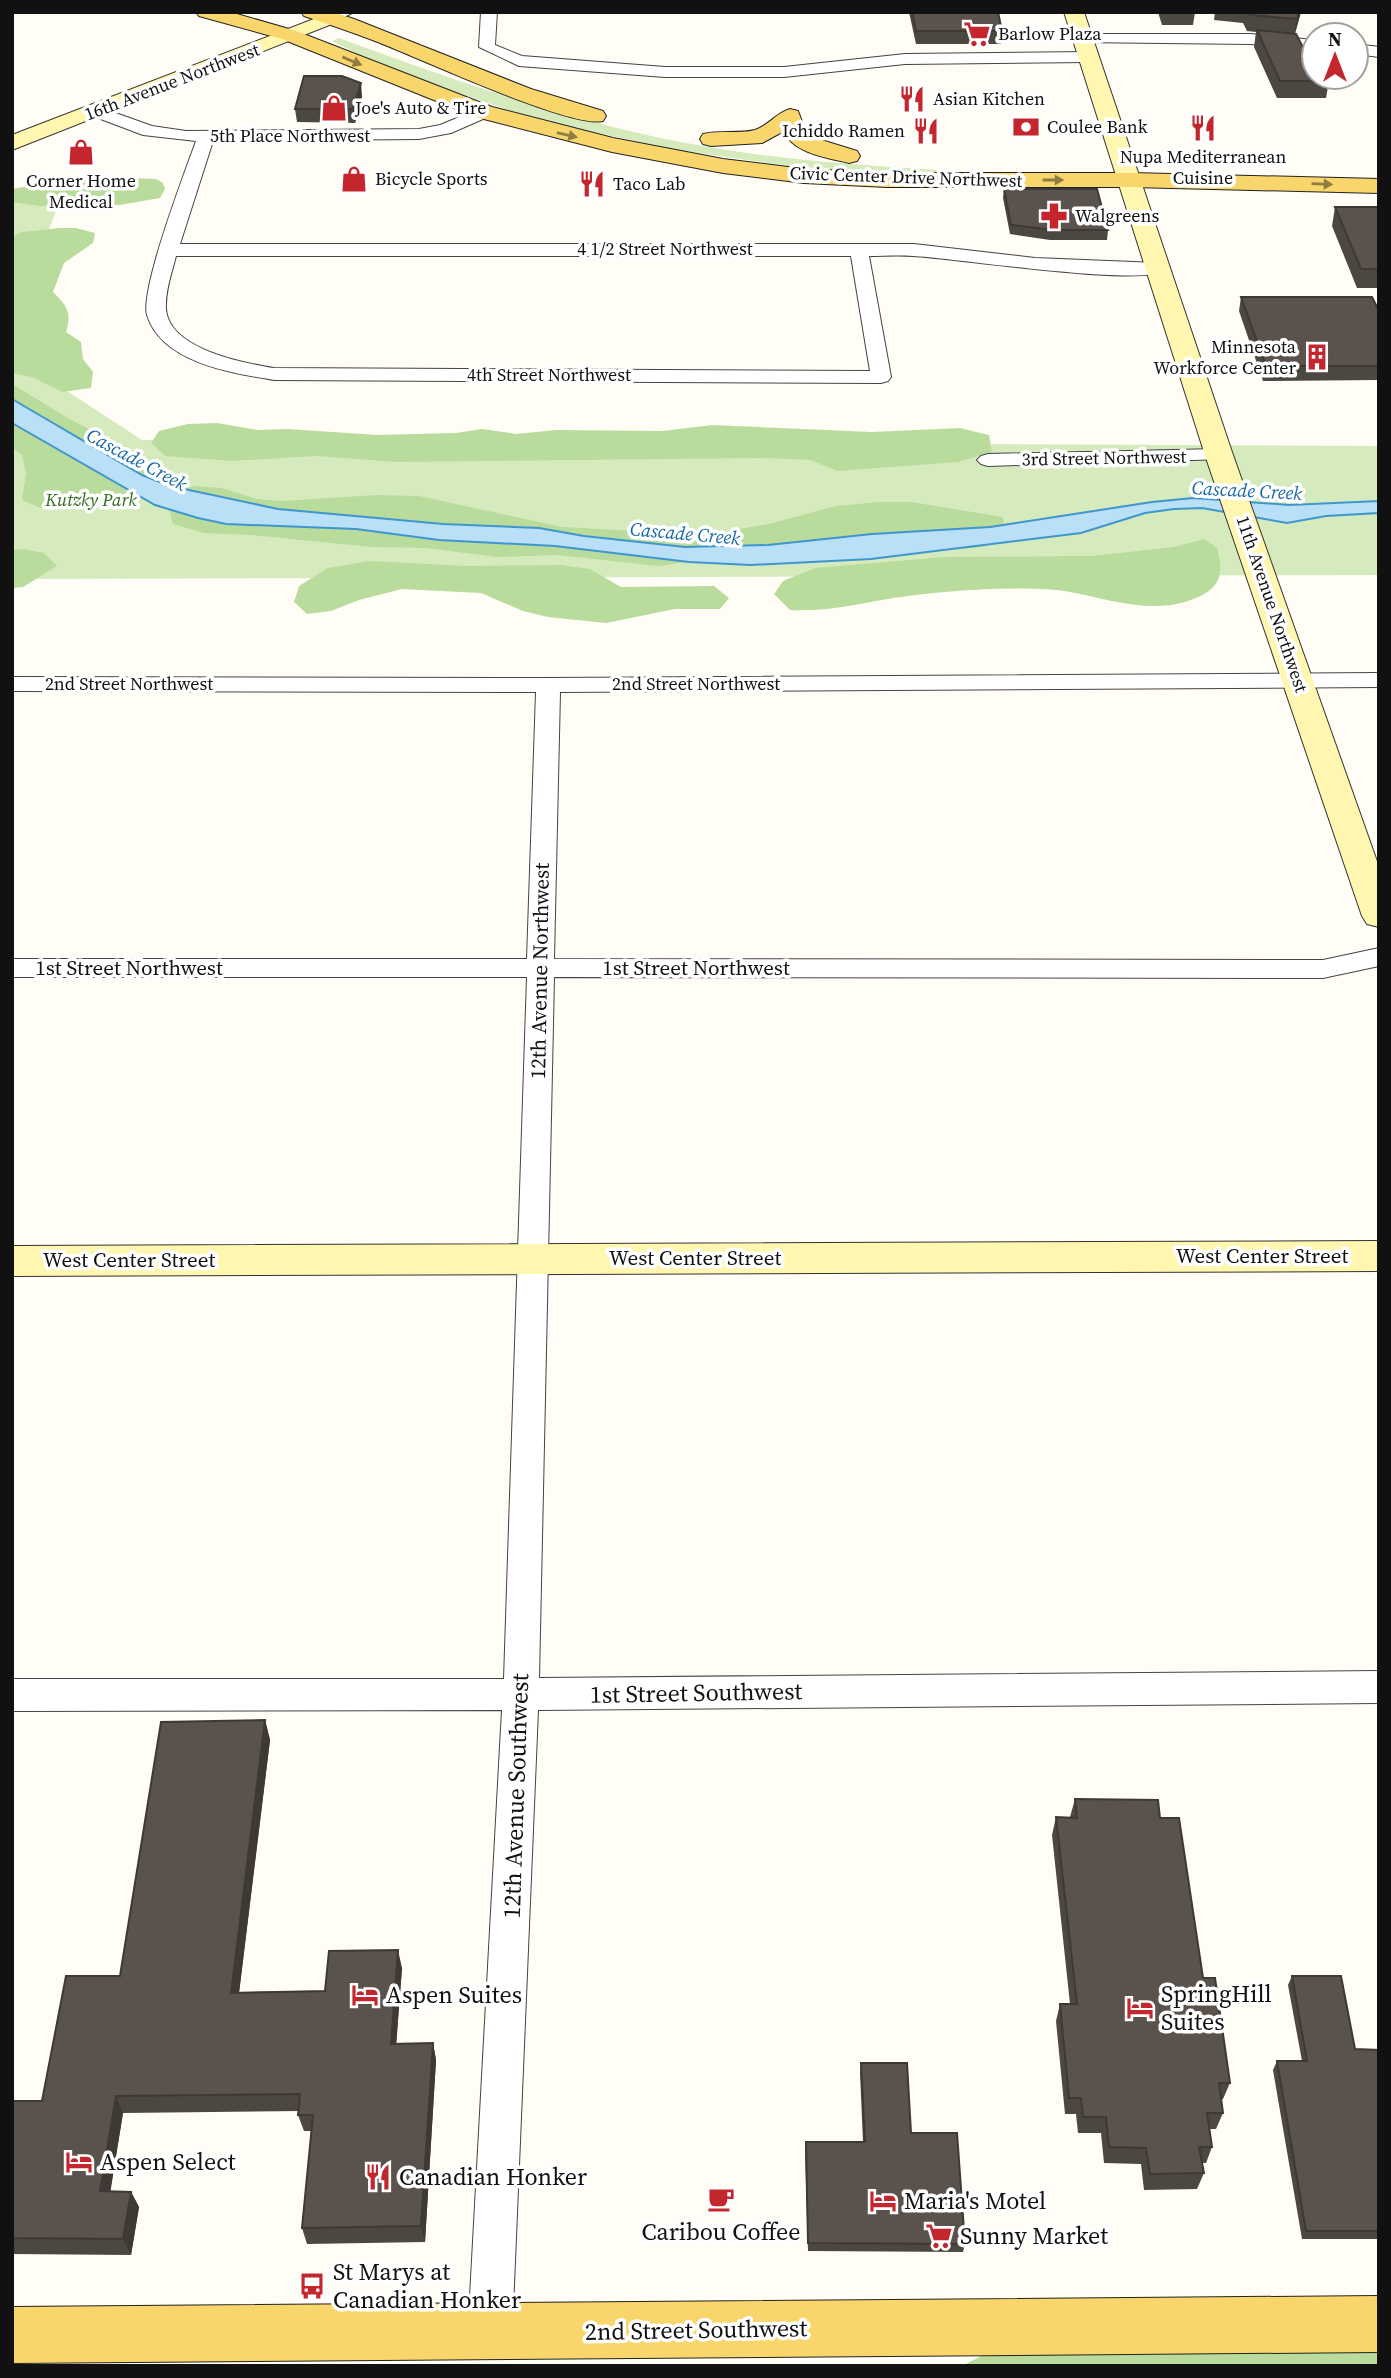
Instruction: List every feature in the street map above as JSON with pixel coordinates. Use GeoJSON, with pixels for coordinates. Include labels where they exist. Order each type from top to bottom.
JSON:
{"type":"FeatureCollection","features":[{"type":"Feature","properties":{"kind":"main road","name":"Civic Center Drive Northwest"},"geometry":{"type":"LineString","coordinates":[[206,12],[289,35],[484,112],[612,145],[762,172],[887,180],[1127,171],[1379,169]]}},
{"type":"Feature","properties":{"kind":"main road","name":"11th Avenue Northwest"},"geometry":{"type":"LineString","coordinates":[[1074,12],[1219,455],[1379,916]]}},
{"type":"Feature","properties":{"kind":"main road","name":"16th Avenue Northwest"},"geometry":{"type":"LineString","coordinates":[[12,143],[289,35],[332,14]]}},
{"type":"Feature","properties":{"kind":"main road"},"geometry":{"type":"LineString","coordinates":[[332,14],[514,91],[617,122]]}},
{"type":"Feature","properties":{"kind":"main road","name":"Civic Center Drive Northwest"},"geometry":{"type":"LineString","coordinates":[[849,156],[807,143],[796,135],[790,116],[762,136],[700,137],[849,156],[897,160],[1379,186]]}},
{"type":"Feature","properties":{"kind":"main road","name":"West Center Street"},"geometry":{"type":"LineString","coordinates":[[12,1261],[1379,1256]]}},
{"type":"Feature","properties":{"kind":"main road","name":"2nd Street Southwest"},"geometry":{"type":"LineString","coordinates":[[12,2335],[490,2333],[790,2328],[1029,2329],[1379,2324]]}},
{"type":"Feature","properties":{"kind":"street"},"geometry":{"type":"LineString","coordinates":[[488,13],[487,47],[519,61],[632,70],[784,72],[905,59],[1086,48],[1251,39],[1300,43]]}},
{"type":"Feature","properties":{"kind":"street","name":"5th Place Northwest"},"geometry":{"type":"LineString","coordinates":[[96,111],[149,131],[206,136],[419,134],[445,129],[484,112]]}},
{"type":"Feature","properties":{"kind":"street"},"geometry":{"type":"LineString","coordinates":[[170,250],[206,136]]}},
{"type":"Feature","properties":{"kind":"street","name":"4th Street Northwest"},"geometry":{"type":"LineString","coordinates":[[170,250],[156,301],[156,313],[173,336],[187,349],[218,362],[274,374],[881,377],[859,249]]}},
{"type":"Feature","properties":{"kind":"street","name":"4 1/2 Street Northwest"},"geometry":{"type":"LineString","coordinates":[[170,250],[914,250],[1072,268],[1158,269]]}},
{"type":"Feature","properties":{"kind":"street","name":"3rd Street Northwest"},"geometry":{"type":"LineString","coordinates":[[988,460],[1219,455]]}},
{"type":"Feature","properties":{"kind":"street","name":"2nd Street Northwest"},"geometry":{"type":"LineString","coordinates":[[12,684],[548,685],[1379,680]]}},
{"type":"Feature","properties":{"kind":"street","name":"12th Avenue Northwest"},"geometry":{"type":"LineString","coordinates":[[533,1258],[548,685]]}},
{"type":"Feature","properties":{"kind":"street","name":"1st Street Northwest"},"geometry":{"type":"LineString","coordinates":[[12,968],[1323,969],[1379,957]]}},
{"type":"Feature","properties":{"kind":"street","name":"12th Avenue Southwest"},"geometry":{"type":"LineString","coordinates":[[490,2333],[521,1694],[533,1258]]}},
{"type":"Feature","properties":{"kind":"street","name":"1st Street Southwest"},"geometry":{"type":"LineString","coordinates":[[12,1695],[1379,1687]]}},
{"type":"Feature","properties":{"kind":"green space"},"geometry":{"type":"Polygon","coordinates":[[[339,38],[521,101],[662,138],[765,155],[937,172],[828,172],[678,150],[541,121],[388,69],[332,41],[339,38]]]}},
{"type":"Feature","properties":{"kind":"green space"},"geometry":{"type":"Polygon","coordinates":[[[89,176],[156,179],[163,183],[165,189],[160,198],[120,205],[39,206],[12,202],[12,189],[89,176]]]}},
{"type":"Feature","properties":{"kind":"green space"},"geometry":{"type":"Polygon","coordinates":[[[12,193],[63,193],[12,325],[12,193]]]}},
{"type":"Feature","properties":{"kind":"green space"},"geometry":{"type":"Polygon","coordinates":[[[76,228],[95,233],[93,243],[64,263],[53,292],[67,310],[66,332],[81,342],[83,359],[93,372],[91,388],[62,392],[32,377],[12,373],[12,237],[22,232],[76,228]]]}},
{"type":"Feature","properties":{"kind":"green space","name":"Kutzky Park"},"geometry":{"type":"Polygon","coordinates":[[[12,355],[142,440],[1379,446],[1379,575],[12,579],[12,355]]]}},
{"type":"Feature","properties":{"kind":"green space"},"geometry":{"type":"Polygon","coordinates":[[[12,384],[152,463],[160,474],[121,498],[82,499],[45,510],[22,500],[26,473],[22,455],[12,448],[12,384]]]}},
{"type":"Feature","properties":{"kind":"green space"},"geometry":{"type":"Polygon","coordinates":[[[217,423],[257,430],[288,429],[377,435],[456,433],[482,429],[516,434],[556,430],[662,431],[713,425],[872,432],[960,428],[989,435],[992,452],[958,462],[837,471],[811,460],[759,458],[396,462],[316,456],[231,461],[165,456],[151,443],[159,431],[188,424],[217,423]]]}},
{"type":"Feature","properties":{"kind":"green space"},"geometry":{"type":"Polygon","coordinates":[[[195,486],[222,488],[257,499],[281,501],[376,495],[419,496],[562,527],[636,531],[721,532],[769,524],[836,506],[911,502],[1003,517],[1005,537],[984,547],[761,551],[658,566],[557,555],[497,557],[426,548],[371,547],[203,533],[173,524],[168,504],[175,492],[195,486]]]}},
{"type":"Feature","properties":{"kind":"green space"},"geometry":{"type":"Polygon","coordinates":[[[1204,539],[1217,548],[1220,569],[1216,584],[1196,598],[1171,605],[1142,606],[1070,592],[1015,589],[933,593],[839,607],[790,610],[774,594],[783,581],[815,568],[945,557],[1092,556],[1174,547],[1204,539]]]}},
{"type":"Feature","properties":{"kind":"green space"},"geometry":{"type":"Polygon","coordinates":[[[24,549],[44,553],[57,566],[23,587],[12,588],[12,550],[24,549]]]}},
{"type":"Feature","properties":{"kind":"green space"},"geometry":{"type":"Polygon","coordinates":[[[369,561],[468,566],[561,565],[590,569],[621,587],[714,586],[729,598],[720,609],[675,609],[606,623],[548,617],[523,611],[481,593],[402,589],[359,600],[331,611],[307,614],[294,602],[299,586],[328,568],[369,561]]]}},
{"type":"Feature","properties":{"kind":"green space"},"geometry":{"type":"Polygon","coordinates":[[[1133,2298],[1379,2303],[1379,2366],[962,2366],[999,2347],[1133,2298]]]}},
{"type":"Feature","properties":{"kind":"water"},"geometry":{"type":"Polygon","coordinates":[[[12,399],[142,475],[170,486],[278,509],[443,524],[539,528],[584,536],[685,547],[768,545],[872,534],[990,527],[1193,498],[1289,505],[1379,501],[1379,513],[1326,516],[1287,523],[1202,508],[1174,509],[1145,513],[1081,533],[871,559],[751,565],[689,562],[555,546],[439,540],[356,529],[226,524],[155,505],[12,423],[12,399]]]}},
{"type":"Feature","properties":{"kind":"building"},"geometry":{"type":"Polygon","coordinates":[[[912,12],[998,12],[1002,31],[916,31],[912,12]]]}},
{"type":"Feature","properties":{"kind":"building"},"geometry":{"type":"Polygon","coordinates":[[[1249,12],[1299,12],[1297,19],[1250,15],[1249,12]]]}},
{"type":"Feature","properties":{"kind":"building"},"geometry":{"type":"Polygon","coordinates":[[[1257,30],[1296,34],[1300,42],[1300,81],[1280,81],[1257,30]]]}},
{"type":"Feature","properties":{"kind":"building"},"geometry":{"type":"Polygon","coordinates":[[[304,76],[342,76],[361,83],[353,109],[295,109],[304,76]]]}},
{"type":"Feature","properties":{"kind":"building","name":"Walgreens"},"geometry":{"type":"Polygon","coordinates":[[[1004,189],[1097,189],[1108,230],[1052,230],[1011,225],[1004,189]]]}},
{"type":"Feature","properties":{"kind":"building"},"geometry":{"type":"Polygon","coordinates":[[[1335,207],[1379,207],[1379,269],[1361,269],[1335,207]]]}},
{"type":"Feature","properties":{"kind":"building","name":"Minnesota Workforce Center"},"geometry":{"type":"Polygon","coordinates":[[[1241,297],[1372,297],[1379,311],[1379,366],[1266,366],[1241,297]]]}},
{"type":"Feature","properties":{"kind":"building","name":"Aspen Suites"},"geometry":{"type":"Polygon","coordinates":[[[265,1720],[231,1993],[325,1991],[329,1951],[398,1950],[391,2044],[433,2043],[421,2226],[302,2228],[313,2115],[298,2115],[300,2094],[116,2096],[100,2191],[131,2192],[123,2239],[12,2238],[12,2101],[42,2101],[66,1976],[120,1976],[161,1722],[265,1720]]]}},
{"type":"Feature","properties":{"kind":"building","name":"SpringHill Suites"},"geometry":{"type":"Polygon","coordinates":[[[1075,1799],[1158,1800],[1160,1818],[1179,1818],[1203,1978],[1215,1978],[1230,2083],[1219,2083],[1223,2113],[1207,2113],[1212,2147],[1199,2147],[1204,2173],[1150,2174],[1146,2148],[1109,2147],[1106,2117],[1083,2117],[1081,2098],[1069,2098],[1060,2004],[1077,2004],[1056,1817],[1077,1818],[1075,1799]]]}},
{"type":"Feature","properties":{"kind":"building"},"geometry":{"type":"Polygon","coordinates":[[[1292,1976],[1341,1976],[1355,2049],[1379,2050],[1379,2231],[1306,2231],[1277,2061],[1307,2061],[1292,1976]]]}},
{"type":"Feature","properties":{"kind":"building","name":"Maria's Motel"},"geometry":{"type":"Polygon","coordinates":[[[861,2063],[907,2063],[911,2133],[957,2133],[965,2244],[808,2243],[806,2142],[865,2142],[861,2063]]]}},
{"type":"Feature","properties":{"kind":"place","name":"Barlow Plaza"},"geometry":{"type":"Point","coordinates":[977,34]}},
{"type":"Feature","properties":{"kind":"place","name":"Asian Kitchen"},"geometry":{"type":"Point","coordinates":[912,99]}},
{"type":"Feature","properties":{"kind":"place","name":"Joe's Auto & Tire"},"geometry":{"type":"Point","coordinates":[334,108]}},
{"type":"Feature","properties":{"kind":"place","name":"Coulee Bank"},"geometry":{"type":"Point","coordinates":[1026,127]}},
{"type":"Feature","properties":{"kind":"place","name":"Nupa Mediterranean Cuisine"},"geometry":{"type":"Point","coordinates":[1203,128]}},
{"type":"Feature","properties":{"kind":"place","name":"Ichiddo Ramen"},"geometry":{"type":"Point","coordinates":[926,131]}},
{"type":"Feature","properties":{"kind":"place","name":"Corner Home Medical"},"geometry":{"type":"Point","coordinates":[81,152]}},
{"type":"Feature","properties":{"kind":"place","name":"Bicycle Sports"},"geometry":{"type":"Point","coordinates":[354,179]}},
{"type":"Feature","properties":{"kind":"place","name":"Taco Lab"},"geometry":{"type":"Point","coordinates":[592,184]}},
{"type":"Feature","properties":{"kind":"place","name":"Walgreens"},"geometry":{"type":"Point","coordinates":[1054,216]}},
{"type":"Feature","properties":{"kind":"place","name":"Minnesota Workforce Center"},"geometry":{"type":"Point","coordinates":[1317,357]}},
{"type":"Feature","properties":{"kind":"place","name":"Aspen Suites"},"geometry":{"type":"Point","coordinates":[365,1995]}},
{"type":"Feature","properties":{"kind":"place","name":"SpringHill Suites"},"geometry":{"type":"Point","coordinates":[1140,2008]}},
{"type":"Feature","properties":{"kind":"place","name":"Aspen Select"},"geometry":{"type":"Point","coordinates":[79,2162]}},
{"type":"Feature","properties":{"kind":"place","name":"Canadian Honker"},"geometry":{"type":"Point","coordinates":[378,2177]}},
{"type":"Feature","properties":{"kind":"place","name":"Caribou Coffee"},"geometry":{"type":"Point","coordinates":[721,2199]}},
{"type":"Feature","properties":{"kind":"place","name":"Maria's Motel"},"geometry":{"type":"Point","coordinates":[883,2201]}},
{"type":"Feature","properties":{"kind":"place","name":"Sunny Market"},"geometry":{"type":"Point","coordinates":[939,2236]}},
{"type":"Feature","properties":{"kind":"place","name":"St Marys at Canadian Honker"},"geometry":{"type":"Point","coordinates":[312,2286]}},
{"type":"Feature","properties":{"kind":"water label","name":"Cascade Creek"},"geometry":{"type":"Point","coordinates":[137,459]}},
{"type":"Feature","properties":{"kind":"water label","name":"Cascade Creek"},"geometry":{"type":"Point","coordinates":[1247,490]}},
{"type":"Feature","properties":{"kind":"water label","name":"Cascade Creek"},"geometry":{"type":"Point","coordinates":[685,533]}}]}
